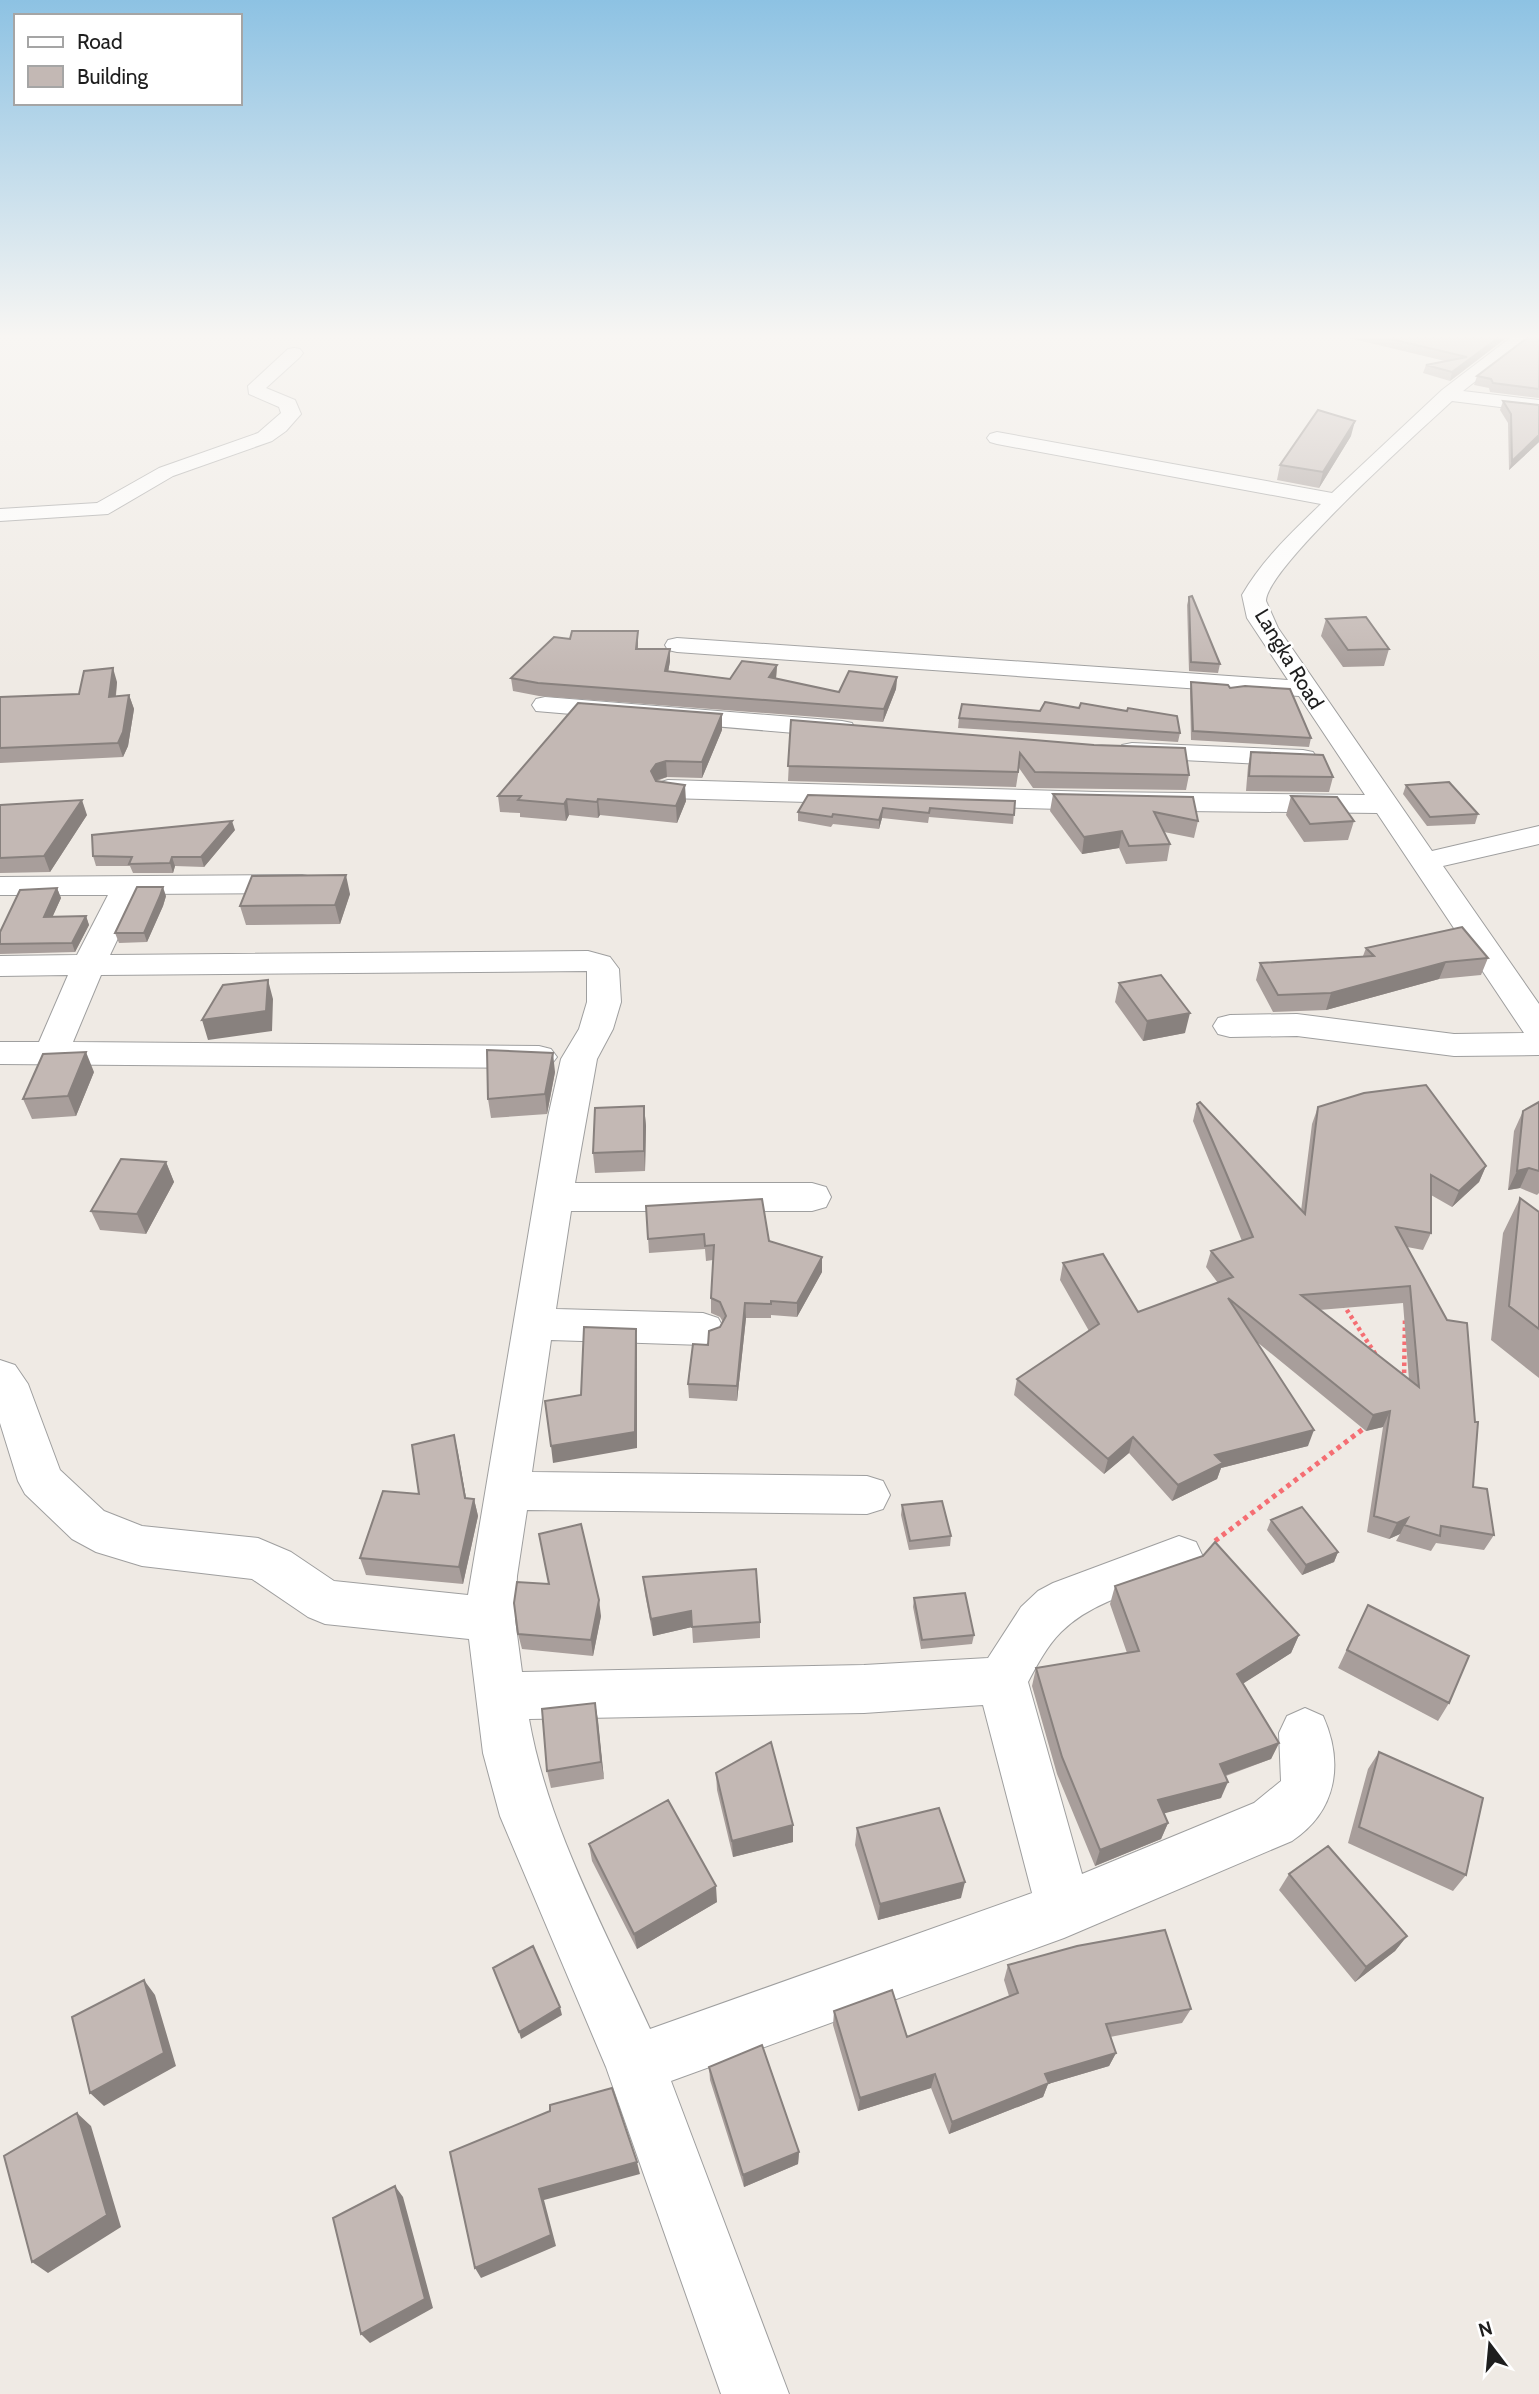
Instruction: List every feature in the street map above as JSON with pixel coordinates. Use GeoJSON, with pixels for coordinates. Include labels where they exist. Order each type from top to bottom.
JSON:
{"type":"FeatureCollection","features":[{"type":"Feature","properties":{"kind":"street"},"geometry":{"type":"LineString","coordinates":[[0,514],[100,509],[114,505],[164,473],[232,450]]}},
{"type":"Feature","properties":{"kind":"street"},"geometry":{"type":"LineString","coordinates":[[1060,450],[1335,500]]}},
{"type":"Feature","properties":{"kind":"street","name":"Langka Road"},"geometry":{"type":"LineString","coordinates":[[1389,450],[1335,500],[1261,578],[1254,594],[1257,614],[1539,1029]]}},
{"type":"Feature","properties":{"kind":"street"},"geometry":{"type":"LineString","coordinates":[[677,645],[1306,689]]}},
{"type":"Feature","properties":{"kind":"street"},"geometry":{"type":"LineString","coordinates":[[545,705],[873,732]]}},
{"type":"Feature","properties":{"kind":"street"},"geometry":{"type":"LineString","coordinates":[[1106,750],[1354,760]]}},
{"type":"Feature","properties":{"kind":"street"},"geometry":{"type":"LineString","coordinates":[[668,789],[1097,801],[1385,804]]}},
{"type":"Feature","properties":{"kind":"street"},"geometry":{"type":"LineString","coordinates":[[1426,861],[1539,835]]}},
{"type":"Feature","properties":{"kind":"street"},"geometry":{"type":"LineString","coordinates":[[0,886],[326,883]]}},
{"type":"Feature","properties":{"kind":"street"},"geometry":{"type":"LineString","coordinates":[[52,1052],[88,967],[128,886]]}},
{"type":"Feature","properties":{"kind":"street"},"geometry":{"type":"LineString","coordinates":[[0,966],[587,961],[598,964],[603,969],[604,1002],[596,1028],[579,1059],[552,1197],[493,1576],[491,1619],[509,1754],[527,1816],[635,2064],[755,2394]]}},
{"type":"Feature","properties":{"kind":"street"},"geometry":{"type":"LineString","coordinates":[[1230,1026],[1297,1025],[1454,1045],[1539,1044]]}},
{"type":"Feature","properties":{"kind":"street"},"geometry":{"type":"LineString","coordinates":[[0,1053],[579,1059]]}},
{"type":"Feature","properties":{"kind":"street"},"geometry":{"type":"LineString","coordinates":[[552,1197],[812,1197]]}},
{"type":"Feature","properties":{"kind":"street"},"geometry":{"type":"LineString","coordinates":[[533,1324],[703,1329]]}},
{"type":"Feature","properties":{"kind":"street"},"geometry":{"type":"LineString","coordinates":[[4,1388],[41,1481],[88,1525],[113,1538],[142,1546],[258,1559],[325,1602],[491,1619]]}},
{"type":"Feature","properties":{"kind":"street"},"geometry":{"type":"LineString","coordinates":[[507,1491],[867,1495]]}},
{"type":"Feature","properties":{"kind":"street"},"geometry":{"type":"LineString","coordinates":[[1064,1910],[1002,1680],[1046,1614],[1075,1596],[1179,1557]]}},
{"type":"Feature","properties":{"kind":"street"},"geometry":{"type":"LineString","coordinates":[[500,1696],[864,1689],[1002,1680]]}},
{"type":"Feature","properties":{"kind":"street"},"geometry":{"type":"LineString","coordinates":[[635,2064],[1064,1910],[1273,1822],[1291,1812],[1306,1794],[1309,1770],[1305,1733]]}},
{"type":"Feature","properties":{"kind":"path"},"geometry":{"type":"LineString","coordinates":[[1337,1294],[1379,1360]]}},
{"type":"Feature","properties":{"kind":"path"},"geometry":{"type":"LineString","coordinates":[[1404,1383],[1405,1317]]}},
{"type":"Feature","properties":{"kind":"path"},"geometry":{"type":"LineString","coordinates":[[1179,1557],[1216,1541],[1376,1419]]}},
{"type":"Feature","properties":{"kind":"building"},"geometry":{"type":"Polygon","coordinates":[[[1291,450],[1337,450],[1323,472],[1280,465],[1291,450]]]}},
{"type":"Feature","properties":{"kind":"building"},"geometry":{"type":"Polygon","coordinates":[[[1512,450],[1524,450],[1512,461],[1512,450]]]}},
{"type":"Feature","properties":{"kind":"building"},"geometry":{"type":"Polygon","coordinates":[[[1192,596],[1220,664],[1191,662],[1189,597],[1192,596]]]}},
{"type":"Feature","properties":{"kind":"building"},"geometry":{"type":"Polygon","coordinates":[[[1366,617],[1389,649],[1348,650],[1326,619],[1366,617]]]}},
{"type":"Feature","properties":{"kind":"building"},"geometry":{"type":"Polygon","coordinates":[[[572,631],[638,631],[636,649],[670,649],[665,671],[730,679],[742,661],[777,665],[769,677],[839,692],[849,671],[897,677],[884,709],[538,683],[511,678],[554,637],[570,639],[572,631]]]}},
{"type":"Feature","properties":{"kind":"building"},"geometry":{"type":"Polygon","coordinates":[[[113,668],[109,697],[129,695],[123,732],[118,743],[0,748],[0,697],[79,694],[84,671],[113,668]]]}},
{"type":"Feature","properties":{"kind":"building"},"geometry":{"type":"Polygon","coordinates":[[[1191,682],[1228,685],[1230,688],[1245,686],[1290,689],[1311,738],[1193,731],[1191,682]]]}},
{"type":"Feature","properties":{"kind":"building"},"geometry":{"type":"Polygon","coordinates":[[[1045,702],[1079,708],[1081,703],[1177,716],[1180,733],[959,718],[962,704],[1040,711],[1045,702]]]}},
{"type":"Feature","properties":{"kind":"building"},"geometry":{"type":"Polygon","coordinates":[[[578,703],[722,714],[702,762],[666,761],[656,764],[651,771],[656,781],[685,785],[676,806],[598,799],[597,802],[567,799],[564,804],[518,800],[521,796],[498,796],[578,703]]]}},
{"type":"Feature","properties":{"kind":"building"},"geometry":{"type":"Polygon","coordinates":[[[791,720],[1094,745],[1185,748],[1189,775],[1035,772],[1020,753],[1018,772],[788,766],[791,720]]]}},
{"type":"Feature","properties":{"kind":"building"},"geometry":{"type":"Polygon","coordinates":[[[1251,752],[1323,755],[1333,777],[1249,776],[1251,752]]]}},
{"type":"Feature","properties":{"kind":"building"},"geometry":{"type":"Polygon","coordinates":[[[1449,782],[1478,814],[1430,817],[1406,785],[1449,782]]]}},
{"type":"Feature","properties":{"kind":"building"},"geometry":{"type":"Polygon","coordinates":[[[1053,794],[1193,797],[1198,821],[1154,812],[1170,844],[1129,846],[1122,831],[1084,837],[1053,794]]]}},
{"type":"Feature","properties":{"kind":"building"},"geometry":{"type":"Polygon","coordinates":[[[808,795],[1015,801],[1014,815],[930,808],[929,813],[883,808],[879,820],[798,812],[808,795]]]}},
{"type":"Feature","properties":{"kind":"building"},"geometry":{"type":"Polygon","coordinates":[[[1291,796],[1337,797],[1354,821],[1310,824],[1291,796]]]}},
{"type":"Feature","properties":{"kind":"building"},"geometry":{"type":"Polygon","coordinates":[[[82,800],[44,856],[0,858],[0,805],[82,800]]]}},
{"type":"Feature","properties":{"kind":"building"},"geometry":{"type":"Polygon","coordinates":[[[232,821],[201,857],[172,857],[170,863],[129,864],[132,857],[93,856],[92,835],[232,821]]]}},
{"type":"Feature","properties":{"kind":"building"},"geometry":{"type":"Polygon","coordinates":[[[346,875],[335,905],[240,906],[252,876],[346,875]]]}},
{"type":"Feature","properties":{"kind":"building"},"geometry":{"type":"Polygon","coordinates":[[[137,887],[163,887],[144,933],[115,933],[137,887]]]}},
{"type":"Feature","properties":{"kind":"building"},"geometry":{"type":"Polygon","coordinates":[[[57,888],[44,917],[86,916],[72,943],[0,944],[0,932],[20,890],[57,888]]]}},
{"type":"Feature","properties":{"kind":"building"},"geometry":{"type":"Polygon","coordinates":[[[1462,927],[1488,958],[1446,962],[1331,993],[1278,995],[1260,963],[1374,956],[1366,948],[1462,927]]]}},
{"type":"Feature","properties":{"kind":"building"},"geometry":{"type":"Polygon","coordinates":[[[1161,975],[1190,1013],[1147,1021],[1119,983],[1161,975]]]}},
{"type":"Feature","properties":{"kind":"building"},"geometry":{"type":"Polygon","coordinates":[[[268,980],[266,1011],[202,1020],[223,985],[268,980]]]}},
{"type":"Feature","properties":{"kind":"building"},"geometry":{"type":"Polygon","coordinates":[[[487,1050],[553,1053],[545,1094],[488,1099],[487,1050]]]}},
{"type":"Feature","properties":{"kind":"building"},"geometry":{"type":"Polygon","coordinates":[[[86,1052],[68,1096],[23,1099],[43,1054],[86,1052]]]}},
{"type":"Feature","properties":{"kind":"building"},"geometry":{"type":"Polygon","coordinates":[[[1426,1085],[1486,1166],[1459,1191],[1431,1175],[1431,1233],[1396,1227],[1447,1320],[1467,1323],[1475,1422],[1478,1422],[1473,1487],[1487,1489],[1494,1535],[1441,1526],[1440,1536],[1404,1525],[1408,1518],[1397,1523],[1374,1516],[1390,1411],[1373,1415],[1228,1298],[1314,1430],[1215,1455],[1223,1463],[1178,1485],[1133,1437],[1108,1459],[1017,1379],[1099,1324],[1063,1263],[1103,1254],[1138,1312],[1233,1277],[1211,1251],[1253,1237],[1197,1104],[1200,1102],[1305,1214],[1318,1107],[1364,1093],[1426,1085]],[[1410,1286],[1301,1295],[1419,1387],[1410,1286]]]}},
{"type":"Feature","properties":{"kind":"building"},"geometry":{"type":"Polygon","coordinates":[[[1539,1102],[1539,1171],[1529,1168],[1517,1171],[1523,1111],[1539,1102]]]}},
{"type":"Feature","properties":{"kind":"building"},"geometry":{"type":"Polygon","coordinates":[[[644,1106],[644,1151],[593,1153],[595,1108],[644,1106]]]}},
{"type":"Feature","properties":{"kind":"building"},"geometry":{"type":"Polygon","coordinates":[[[121,1159],[166,1162],[137,1214],[91,1211],[121,1159]]]}},
{"type":"Feature","properties":{"kind":"building"},"geometry":{"type":"Polygon","coordinates":[[[1520,1198],[1539,1212],[1539,1329],[1509,1306],[1520,1198]]]}},
{"type":"Feature","properties":{"kind":"building"},"geometry":{"type":"Polygon","coordinates":[[[762,1199],[769,1241],[822,1257],[797,1303],[745,1303],[737,1386],[688,1384],[693,1344],[708,1345],[709,1331],[720,1327],[726,1316],[720,1302],[711,1298],[714,1245],[705,1246],[704,1234],[648,1239],[646,1206],[762,1199]]]}},
{"type":"Feature","properties":{"kind":"building"},"geometry":{"type":"Polygon","coordinates":[[[584,1327],[636,1329],[635,1432],[551,1446],[545,1401],[581,1395],[584,1327]]]}},
{"type":"Feature","properties":{"kind":"building"},"geometry":{"type":"Polygon","coordinates":[[[454,1435],[465,1498],[474,1499],[459,1567],[360,1558],[383,1491],[419,1494],[412,1445],[454,1435]]]}},
{"type":"Feature","properties":{"kind":"building"},"geometry":{"type":"Polygon","coordinates":[[[942,1501],[951,1536],[910,1541],[902,1505],[942,1501]]]}},
{"type":"Feature","properties":{"kind":"building"},"geometry":{"type":"Polygon","coordinates":[[[1302,1507],[1338,1552],[1306,1565],[1271,1520],[1302,1507]]]}},
{"type":"Feature","properties":{"kind":"building"},"geometry":{"type":"Polygon","coordinates":[[[581,1524],[599,1600],[591,1640],[518,1634],[514,1603],[517,1582],[549,1584],[539,1534],[581,1524]]]}},
{"type":"Feature","properties":{"kind":"building"},"geometry":{"type":"Polygon","coordinates":[[[1215,1542],[1299,1635],[1237,1674],[1279,1743],[1220,1764],[1228,1782],[1158,1800],[1168,1823],[1100,1850],[1062,1757],[1036,1668],[1139,1651],[1115,1586],[1203,1556],[1215,1542]]]}},
{"type":"Feature","properties":{"kind":"building"},"geometry":{"type":"Polygon","coordinates":[[[756,1569],[760,1622],[692,1627],[691,1611],[651,1619],[643,1577],[756,1569]]]}},
{"type":"Feature","properties":{"kind":"building"},"geometry":{"type":"Polygon","coordinates":[[[965,1593],[974,1635],[922,1640],[914,1598],[965,1593]]]}},
{"type":"Feature","properties":{"kind":"building"},"geometry":{"type":"Polygon","coordinates":[[[1368,1605],[1469,1656],[1449,1703],[1347,1650],[1368,1605]]]}},
{"type":"Feature","properties":{"kind":"building"},"geometry":{"type":"Polygon","coordinates":[[[595,1703],[601,1762],[547,1771],[542,1709],[595,1703]]]}},
{"type":"Feature","properties":{"kind":"building"},"geometry":{"type":"Polygon","coordinates":[[[771,1742],[793,1825],[732,1841],[716,1773],[771,1742]]]}},
{"type":"Feature","properties":{"kind":"building"},"geometry":{"type":"Polygon","coordinates":[[[1379,1752],[1483,1798],[1466,1875],[1359,1827],[1379,1752]]]}},
{"type":"Feature","properties":{"kind":"building"},"geometry":{"type":"Polygon","coordinates":[[[668,1800],[716,1886],[634,1934],[589,1844],[668,1800]]]}},
{"type":"Feature","properties":{"kind":"building"},"geometry":{"type":"Polygon","coordinates":[[[939,1808],[965,1882],[880,1904],[857,1828],[939,1808]]]}},
{"type":"Feature","properties":{"kind":"building"},"geometry":{"type":"Polygon","coordinates":[[[1328,1846],[1407,1936],[1366,1967],[1289,1874],[1328,1846]]]}},
{"type":"Feature","properties":{"kind":"building"},"geometry":{"type":"Polygon","coordinates":[[[1165,1930],[1191,2009],[1106,2024],[1116,2053],[1045,2074],[1049,2083],[952,2122],[935,2074],[860,2098],[834,2011],[892,1990],[907,2037],[1018,1993],[1008,1965],[1077,1946],[1165,1930]]]}},
{"type":"Feature","properties":{"kind":"building"},"geometry":{"type":"Polygon","coordinates":[[[533,1946],[560,2007],[519,2032],[493,1968],[533,1946]]]}},
{"type":"Feature","properties":{"kind":"building"},"geometry":{"type":"Polygon","coordinates":[[[144,1980],[164,2053],[90,2093],[72,2017],[144,1980]]]}},
{"type":"Feature","properties":{"kind":"building"},"geometry":{"type":"Polygon","coordinates":[[[762,2045],[799,2152],[743,2175],[709,2067],[762,2045]]]}},
{"type":"Feature","properties":{"kind":"building"},"geometry":{"type":"Polygon","coordinates":[[[612,2088],[637,2162],[539,2189],[551,2235],[475,2268],[450,2152],[550,2111],[550,2105],[612,2088]]]}},
{"type":"Feature","properties":{"kind":"building"},"geometry":{"type":"Polygon","coordinates":[[[77,2113],[107,2215],[32,2262],[4,2156],[77,2113]]]}},
{"type":"Feature","properties":{"kind":"building"},"geometry":{"type":"Polygon","coordinates":[[[395,2186],[425,2299],[361,2334],[333,2218],[395,2186]]]}}]}
